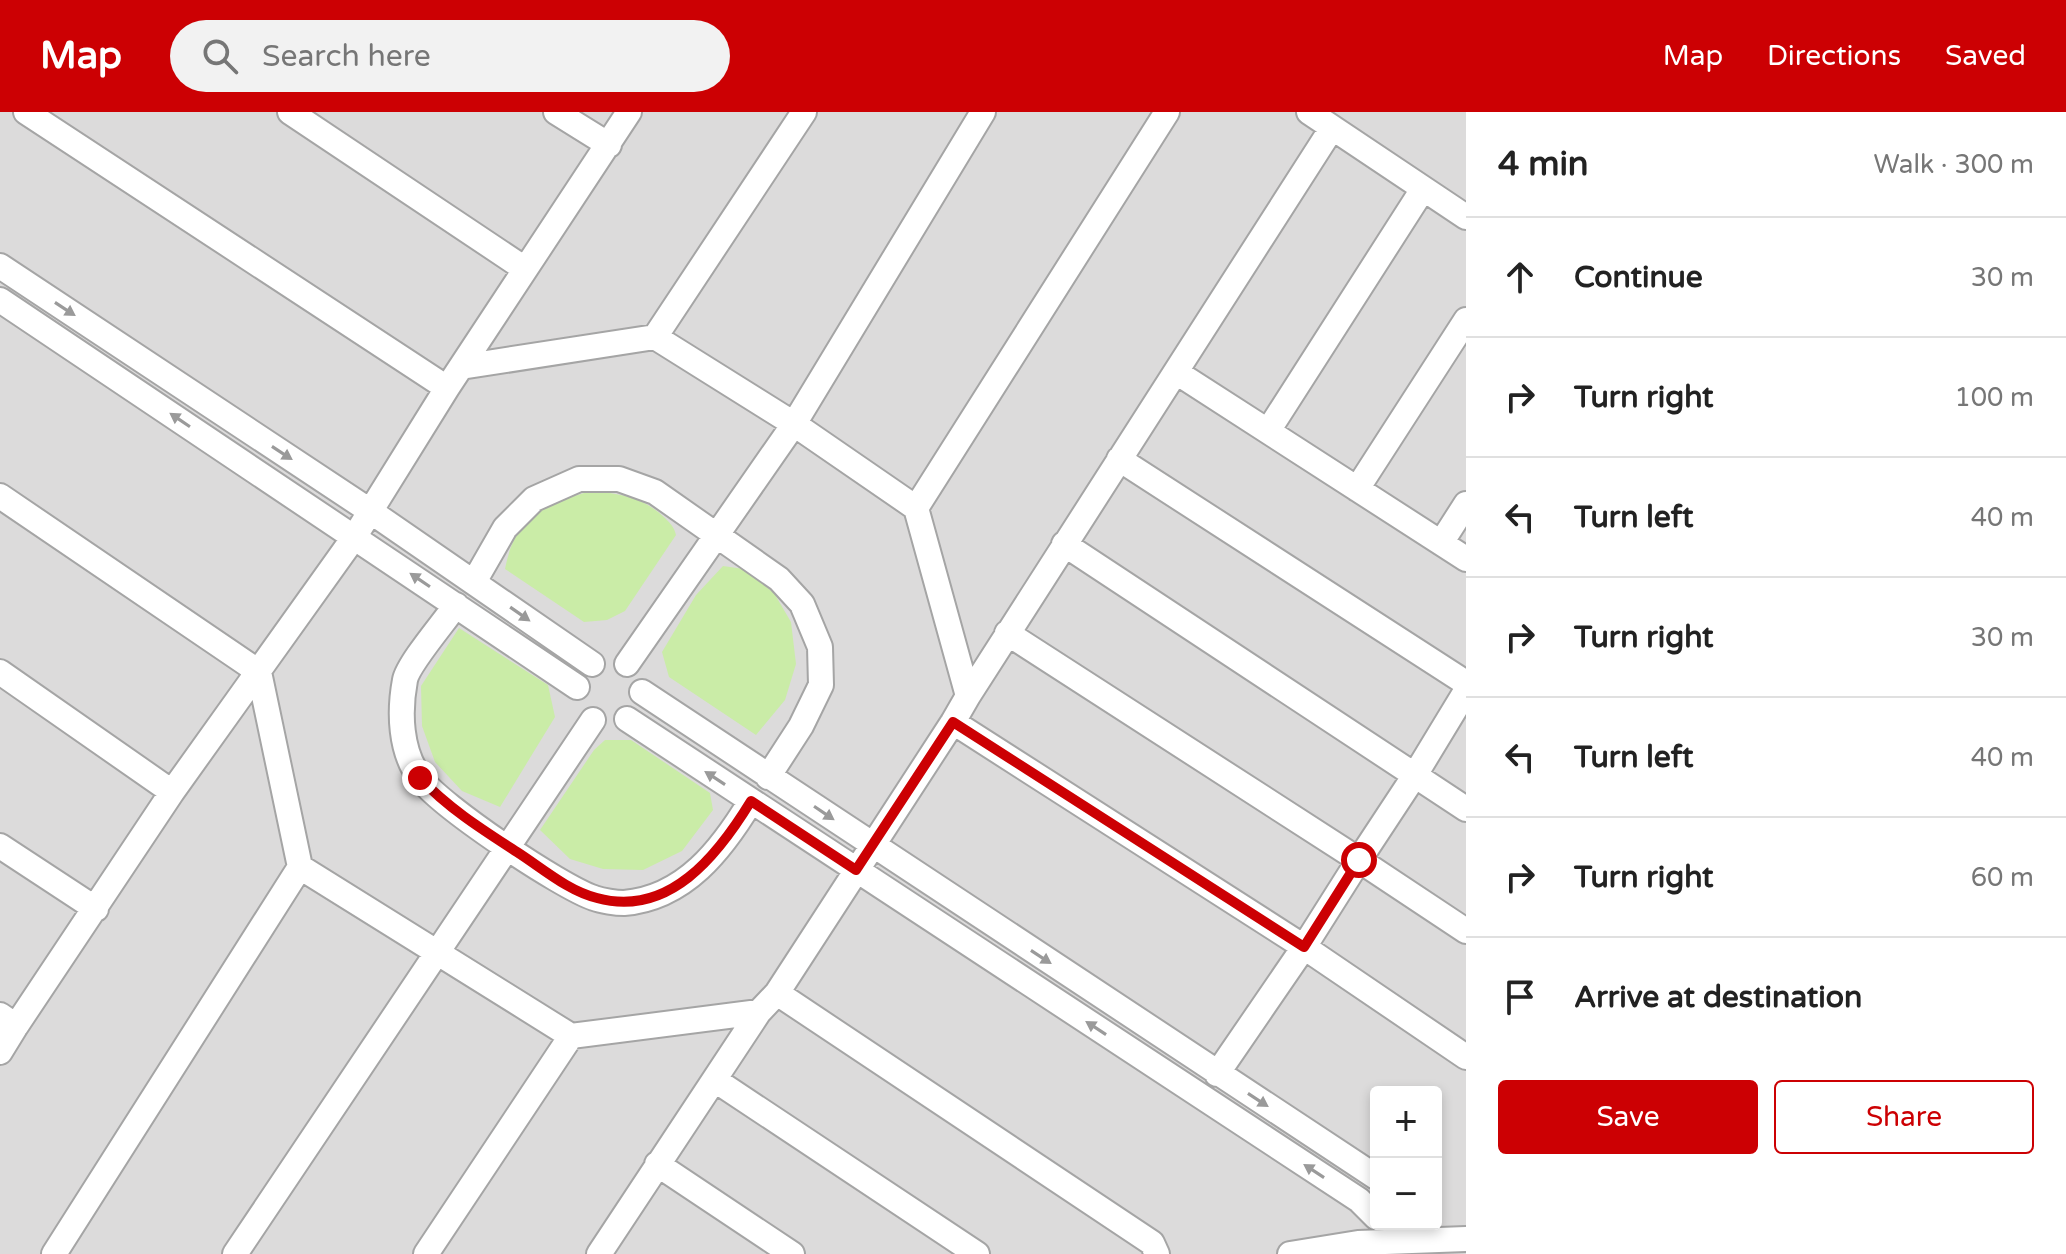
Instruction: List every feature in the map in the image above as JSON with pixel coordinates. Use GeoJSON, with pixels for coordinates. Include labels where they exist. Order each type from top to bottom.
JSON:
{"type":"FeatureCollection","features":[{"type":"Feature","properties":{"kind":"street"},"geometry":{"type":"LineString","coordinates":[[26,112],[447,388]]}},
{"type":"Feature","properties":{"kind":"street"},"geometry":{"type":"LineString","coordinates":[[290,112],[525,269]]}},
{"type":"Feature","properties":{"kind":"street"},"geometry":{"type":"LineString","coordinates":[[556,112],[609,145]]}},
{"type":"Feature","properties":{"kind":"street"},"geometry":{"type":"LineString","coordinates":[[0,1052],[8,1020],[96,909],[172,792],[355,536],[447,388],[629,112]]}},
{"type":"Feature","properties":{"kind":"street"},"geometry":{"type":"LineString","coordinates":[[655,337],[804,112]]}},
{"type":"Feature","properties":{"kind":"street"},"geometry":{"type":"LineString","coordinates":[[627,664],[794,424],[983,112]]}},
{"type":"Feature","properties":{"kind":"street"},"geometry":{"type":"LineString","coordinates":[[916,508],[1167,112]]}},
{"type":"Feature","properties":{"kind":"street"},"geometry":{"type":"LineString","coordinates":[[1309,112],[1466,217]]}},
{"type":"Feature","properties":{"kind":"street"},"geometry":{"type":"LineString","coordinates":[[603,1253],[657,1164],[759,1012],[777,993],[953,722],[1332,128]]}},
{"type":"Feature","properties":{"kind":"street"},"geometry":{"type":"LineString","coordinates":[[1268,431],[1423,189]]}},
{"type":"Feature","properties":{"kind":"street"},"geometry":{"type":"LineString","coordinates":[[0,266],[370,511],[592,664]]}},
{"type":"Feature","properties":{"kind":"street"},"geometry":{"type":"LineString","coordinates":[[0,300],[577,687]]}},
{"type":"Feature","properties":{"kind":"street"},"geometry":{"type":"LineString","coordinates":[[1357,489],[1466,320]]}},
{"type":"Feature","properties":{"kind":"street"},"geometry":{"type":"LineString","coordinates":[[461,367],[655,337],[794,424],[916,508],[968,696]]}},
{"type":"Feature","properties":{"kind":"street"},"geometry":{"type":"LineString","coordinates":[[1176,372],[1466,559]]}},
{"type":"Feature","properties":{"kind":"street"},"geometry":{"type":"LineString","coordinates":[[1119,459],[1466,683]]}},
{"type":"Feature","properties":{"kind":"street"},"geometry":{"type":"LineString","coordinates":[[474,582],[505,528],[534,499],[579,479],[619,479],[655,492],[779,579],[802,604],[820,647],[821,685],[801,726],[768,777]]}},
{"type":"Feature","properties":{"kind":"street"},"geometry":{"type":"LineString","coordinates":[[0,496],[259,672],[300,867],[54,1254]]}},
{"type":"Feature","properties":{"kind":"street"},"geometry":{"type":"LineString","coordinates":[[1441,543],[1466,504]]}},
{"type":"Feature","properties":{"kind":"street"},"geometry":{"type":"LineString","coordinates":[[1064,544],[1466,809]]}},
{"type":"Feature","properties":{"kind":"street"},"geometry":{"type":"LineString","coordinates":[[456,605],[406,675],[402,707],[405,749],[420,778],[438,797],[563,883],[594,898],[622,903],[657,895],[689,879],[728,838],[751,801]]}},
{"type":"Feature","properties":{"kind":"street"},"geometry":{"type":"LineString","coordinates":[[1007,633],[1466,931]]}},
{"type":"Feature","properties":{"kind":"street"},"geometry":{"type":"LineString","coordinates":[[616,660],[636,672],[642,692],[640,703],[627,719],[616,724],[604,724],[583,712],[577,687],[580,678],[592,664],[616,660]]}},
{"type":"Feature","properties":{"kind":"street"},"geometry":{"type":"LineString","coordinates":[[0,672],[172,792]]}},
{"type":"Feature","properties":{"kind":"street"},"geometry":{"type":"LineString","coordinates":[[1217,1074],[1304,947],[1466,691]]}},
{"type":"Feature","properties":{"kind":"street"},"geometry":{"type":"LineString","coordinates":[[642,692],[1370,1173]]}},
{"type":"Feature","properties":{"kind":"street"},"geometry":{"type":"LineString","coordinates":[[627,719],[1359,1200],[1370,1211]]}},
{"type":"Feature","properties":{"kind":"street"},"geometry":{"type":"LineString","coordinates":[[235,1254],[593,720]]}},
{"type":"Feature","properties":{"kind":"street"},"geometry":{"type":"LineString","coordinates":[[953,722],[1304,947],[1466,1057]]}},
{"type":"Feature","properties":{"kind":"street"},"geometry":{"type":"LineString","coordinates":[[0,846],[96,909]]}},
{"type":"Feature","properties":{"kind":"street"},"geometry":{"type":"LineString","coordinates":[[300,867],[571,1036],[759,1012]]}},
{"type":"Feature","properties":{"kind":"street"},"geometry":{"type":"LineString","coordinates":[[777,993],[1152,1243],[1157,1254]]}},
{"type":"Feature","properties":{"kind":"street"},"geometry":{"type":"LineString","coordinates":[[426,1254],[571,1036]]}},
{"type":"Feature","properties":{"kind":"street"},"geometry":{"type":"LineString","coordinates":[[715,1080],[977,1254]]}},
{"type":"Feature","properties":{"kind":"street"},"geometry":{"type":"LineString","coordinates":[[657,1164],[792,1254]]}},
{"type":"Feature","properties":{"kind":"street"},"geometry":{"type":"LineString","coordinates":[[1290,1254],[1358,1243],[1382,1233],[1429,1232],[1466,1239]]}},
{"type":"Feature","properties":{"kind":"shaded area"},"geometry":{"type":"Polygon","coordinates":[[[0,112],[1466,112],[1466,1254],[0,1254],[0,112]]]}},
{"type":"Feature","properties":{"kind":"green space"},"geometry":{"type":"Polygon","coordinates":[[[592,491],[622,495],[648,505],[669,522],[676,535],[625,611],[607,620],[584,622],[505,569],[516,535],[534,514],[559,501],[592,491]]]}},
{"type":"Feature","properties":{"kind":"green space"},"geometry":{"type":"Polygon","coordinates":[[[723,566],[744,569],[774,593],[791,622],[796,664],[785,700],[756,735],[669,677],[662,652],[696,595],[723,566]]]}},
{"type":"Feature","properties":{"kind":"green space"},"geometry":{"type":"Polygon","coordinates":[[[459,628],[548,685],[555,717],[500,807],[462,791],[435,762],[422,726],[421,686],[459,628]]]}},
{"type":"Feature","properties":{"kind":"green space"},"geometry":{"type":"Polygon","coordinates":[[[605,740],[631,740],[710,793],[713,810],[682,851],[643,870],[603,869],[570,859],[540,830],[594,750],[605,740]]]}},
{"type":"Feature","properties":{"kind":"route"},"geometry":{"type":"LineString","coordinates":[[420,778],[438,797],[563,883],[594,898],[622,903],[657,895],[689,879],[728,838],[751,801],[856,870],[953,722],[1304,947],[1359,860]]}}]}
